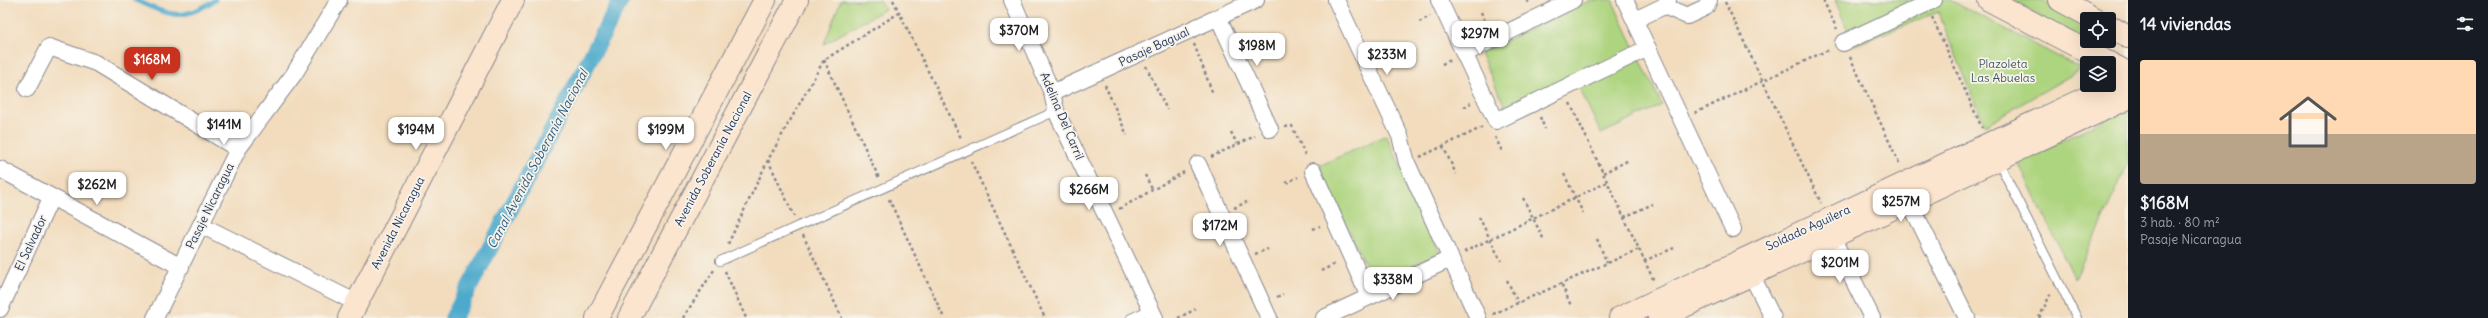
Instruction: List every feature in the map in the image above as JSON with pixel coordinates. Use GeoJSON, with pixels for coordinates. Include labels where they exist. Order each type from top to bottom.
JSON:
{"type":"FeatureCollection","features":[{"type":"Feature","properties":{"kind":"street","name":"Pasaje Nicaragua"},"geometry":{"type":"LineString","coordinates":[[155,318],[238,149],[294,74],[339,0]]}},
{"type":"Feature","properties":{"kind":"street","name":"Avenida Nicaragua"},"geometry":{"type":"LineString","coordinates":[[353,311],[513,0]]}},
{"type":"Feature","properties":{"kind":"street"},"geometry":{"type":"LineString","coordinates":[[597,318],[764,0]]}},
{"type":"Feature","properties":{"kind":"street","name":"Avenida Soberanía Nacional"},"geometry":{"type":"LineString","coordinates":[[629,318],[797,0]]}},
{"type":"Feature","properties":{"kind":"street","name":"Adelina Del Carril"},"geometry":{"type":"LineString","coordinates":[[1012,0],[1052,93],[1056,111],[1153,313]]}},
{"type":"Feature","properties":{"kind":"street","name":"Pasaje Bagual"},"geometry":{"type":"LineString","coordinates":[[1052,93],[1256,0]]}},
{"type":"Feature","properties":{"kind":"street"},"geometry":{"type":"LineString","coordinates":[[1336,0],[1400,136],[1407,163],[1450,259],[1485,316]]}},
{"type":"Feature","properties":{"kind":"street"},"geometry":{"type":"LineString","coordinates":[[1439,0],[1496,121],[1648,48]]}},
{"type":"Feature","properties":{"kind":"street"},"geometry":{"type":"LineString","coordinates":[[1464,54],[1573,0]]}},
{"type":"Feature","properties":{"kind":"street"},"geometry":{"type":"LineString","coordinates":[[1625,0],[1733,229]]}},
{"type":"Feature","properties":{"kind":"street"},"geometry":{"type":"LineString","coordinates":[[1635,20],[1666,3],[1687,16],[1706,7],[1709,0]]}},
{"type":"Feature","properties":{"kind":"street"},"geometry":{"type":"LineString","coordinates":[[1989,0],[2128,73]]}},
{"type":"Feature","properties":{"kind":"street"},"geometry":{"type":"LineString","coordinates":[[2060,0],[2082,12]]}},
{"type":"Feature","properties":{"kind":"street"},"geometry":{"type":"LineString","coordinates":[[1843,43],[1930,2]]}},
{"type":"Feature","properties":{"kind":"street"},"geometry":{"type":"LineString","coordinates":[[1218,17],[1270,129]]}},
{"type":"Feature","properties":{"kind":"street"},"geometry":{"type":"LineString","coordinates":[[2116,30],[2128,37]]}},
{"type":"Feature","properties":{"kind":"street"},"geometry":{"type":"LineString","coordinates":[[27,89],[49,47],[96,63],[238,149]]}},
{"type":"Feature","properties":{"kind":"street","name":"Soldado Aguilera"},"geometry":{"type":"LineString","coordinates":[[1994,152],[2128,78]]}},
{"type":"Feature","properties":{"kind":"street","name":"Soldado Aguilera"},"geometry":{"type":"LineString","coordinates":[[1620,318],[1660,308],[1994,152],[2128,98]]}},
{"type":"Feature","properties":{"kind":"street"},"geometry":{"type":"LineString","coordinates":[[1198,164],[1269,318]]}},
{"type":"Feature","properties":{"kind":"street"},"geometry":{"type":"LineString","coordinates":[[0,169],[51,198],[181,267]]}},
{"type":"Feature","properties":{"kind":"street"},"geometry":{"type":"LineString","coordinates":[[1313,171],[1369,297]]}},
{"type":"Feature","properties":{"kind":"street"},"geometry":{"type":"LineString","coordinates":[[1908,191],[1967,318]]}},
{"type":"Feature","properties":{"kind":"street","name":"El Salvador"},"geometry":{"type":"LineString","coordinates":[[0,309],[51,198]]}},
{"type":"Feature","properties":{"kind":"street"},"geometry":{"type":"LineString","coordinates":[[201,225],[353,311]]}},
{"type":"Feature","properties":{"kind":"street"},"geometry":{"type":"LineString","coordinates":[[1830,228],[1872,318]]}},
{"type":"Feature","properties":{"kind":"street"},"geometry":{"type":"LineString","coordinates":[[1324,318],[1450,259]]}},
{"type":"Feature","properties":{"kind":"street"},"geometry":{"type":"LineString","coordinates":[[1748,267],[1773,318]]}},
{"type":"Feature","properties":{"kind":"lane"},"geometry":{"type":"LineString","coordinates":[[720,261],[1056,111]]}},
{"type":"Feature","properties":{"kind":"lane"},"geometry":{"type":"LineString","coordinates":[[1994,152],[2077,318]]}},
{"type":"Feature","properties":{"kind":"lane"},"geometry":{"type":"LineString","coordinates":[[1131,318],[1153,313]]}},
{"type":"Feature","properties":{"kind":"path"},"geometry":{"type":"LineString","coordinates":[[1724,0],[1763,81],[1830,228]]}},
{"type":"Feature","properties":{"kind":"path"},"geometry":{"type":"LineString","coordinates":[[1823,0],[1908,191]]}},
{"type":"Feature","properties":{"kind":"path"},"geometry":{"type":"LineString","coordinates":[[1930,2],[1994,152]]}},
{"type":"Feature","properties":{"kind":"path"},"geometry":{"type":"LineString","coordinates":[[683,318],[720,261],[768,160],[824,60],[899,13]]}},
{"type":"Feature","properties":{"kind":"path"},"geometry":{"type":"LineString","coordinates":[[1189,31],[1213,94]]}},
{"type":"Feature","properties":{"kind":"path"},"geometry":{"type":"LineString","coordinates":[[1682,120],[1843,43]]}},
{"type":"Feature","properties":{"kind":"path"},"geometry":{"type":"LineString","coordinates":[[1140,53],[1167,110]]}},
{"type":"Feature","properties":{"kind":"path"},"geometry":{"type":"LineString","coordinates":[[1099,72],[1127,135]]}},
{"type":"Feature","properties":{"kind":"path"},"geometry":{"type":"LineString","coordinates":[[1564,89],[1639,249],[1660,308]]}},
{"type":"Feature","properties":{"kind":"path"},"geometry":{"type":"LineString","coordinates":[[1407,163],[1496,121]]}},
{"type":"Feature","properties":{"kind":"path"},"geometry":{"type":"LineString","coordinates":[[1270,129],[1292,126],[1313,171]]}},
{"type":"Feature","properties":{"kind":"path"},"geometry":{"type":"LineString","coordinates":[[1231,132],[1237,144]]}},
{"type":"Feature","properties":{"kind":"path"},"geometry":{"type":"LineString","coordinates":[[1443,146],[1456,174]]}},
{"type":"Feature","properties":{"kind":"path"},"geometry":{"type":"LineString","coordinates":[[768,160],[842,318]]}},
{"type":"Feature","properties":{"kind":"path"},"geometry":{"type":"LineString","coordinates":[[1603,173],[1629,160]]}},
{"type":"Feature","properties":{"kind":"path"},"geometry":{"type":"LineString","coordinates":[[1564,174],[1583,213]]}},
{"type":"Feature","properties":{"kind":"path"},"geometry":{"type":"LineString","coordinates":[[1145,175],[1152,189]]}},
{"type":"Feature","properties":{"kind":"path"},"geometry":{"type":"LineString","coordinates":[[1450,259],[1607,182]]}},
{"type":"Feature","properties":{"kind":"path"},"geometry":{"type":"LineString","coordinates":[[1523,198],[1544,240]]}},
{"type":"Feature","properties":{"kind":"path"},"geometry":{"type":"LineString","coordinates":[[1624,217],[1653,204]]}},
{"type":"Feature","properties":{"kind":"path"},"geometry":{"type":"LineString","coordinates":[[1479,217],[1501,261]]}},
{"type":"Feature","properties":{"kind":"path"},"geometry":{"type":"LineString","coordinates":[[1597,239],[1606,263]]}},
{"type":"Feature","properties":{"kind":"path"},"geometry":{"type":"LineString","coordinates":[[1644,261],[1674,248]]}},
{"type":"Feature","properties":{"kind":"path"},"geometry":{"type":"LineString","coordinates":[[1485,316],[1562,284],[1639,249]]}},
{"type":"Feature","properties":{"kind":"path"},"geometry":{"type":"LineString","coordinates":[[720,261],[746,318]]}},
{"type":"Feature","properties":{"kind":"path"},"geometry":{"type":"LineString","coordinates":[[1507,280],[1518,303]]}},
{"type":"Feature","properties":{"kind":"path"},"geometry":{"type":"LineString","coordinates":[[2039,318],[2058,280]]}},
{"type":"Feature","properties":{"kind":"path"},"geometry":{"type":"LineString","coordinates":[[1562,284],[1571,306]]}},
{"type":"Feature","properties":{"kind":"path"},"geometry":{"type":"LineString","coordinates":[[1178,318],[1196,309]]}},
{"type":"Feature","properties":{"kind":"green space"},"geometry":{"type":"Polygon","coordinates":[[[841,0],[880,0],[885,9],[824,44],[841,0]]]}},
{"type":"Feature","properties":{"kind":"green space"},"geometry":{"type":"Polygon","coordinates":[[[1591,0],[1612,0],[1662,105],[1601,134],[1573,74],[1505,106],[1480,53],[1591,0]]]}},
{"type":"Feature","properties":{"kind":"green space","name":"Plazoleta Las Abuelas"},"geometry":{"type":"Polygon","coordinates":[[[1835,0],[1950,0],[2080,68],[2080,70],[1985,125],[1938,12],[1854,45],[1835,0]]]}},
{"type":"Feature","properties":{"kind":"green space"},"geometry":{"type":"Polygon","coordinates":[[[2010,0],[2042,0],[2080,20],[2080,38],[2010,0]]]}},
{"type":"Feature","properties":{"kind":"green space"},"geometry":{"type":"Polygon","coordinates":[[[2128,108],[2128,164],[2075,279],[2018,162],[2128,108]]]}},
{"type":"Feature","properties":{"kind":"green space"},"geometry":{"type":"Polygon","coordinates":[[[1386,135],[1441,253],[1374,283],[1319,166],[1386,135]]]}},
{"type":"Feature","properties":{"kind":"waterway"},"geometry":{"type":"LineString","coordinates":[[135,0],[157,10],[175,14],[193,12],[215,0]]}},
{"type":"Feature","properties":{"kind":"waterway","name":"Canal Avenida Soberanía Nacional"},"geometry":{"type":"LineString","coordinates":[[453,318],[621,0]]}}]}
